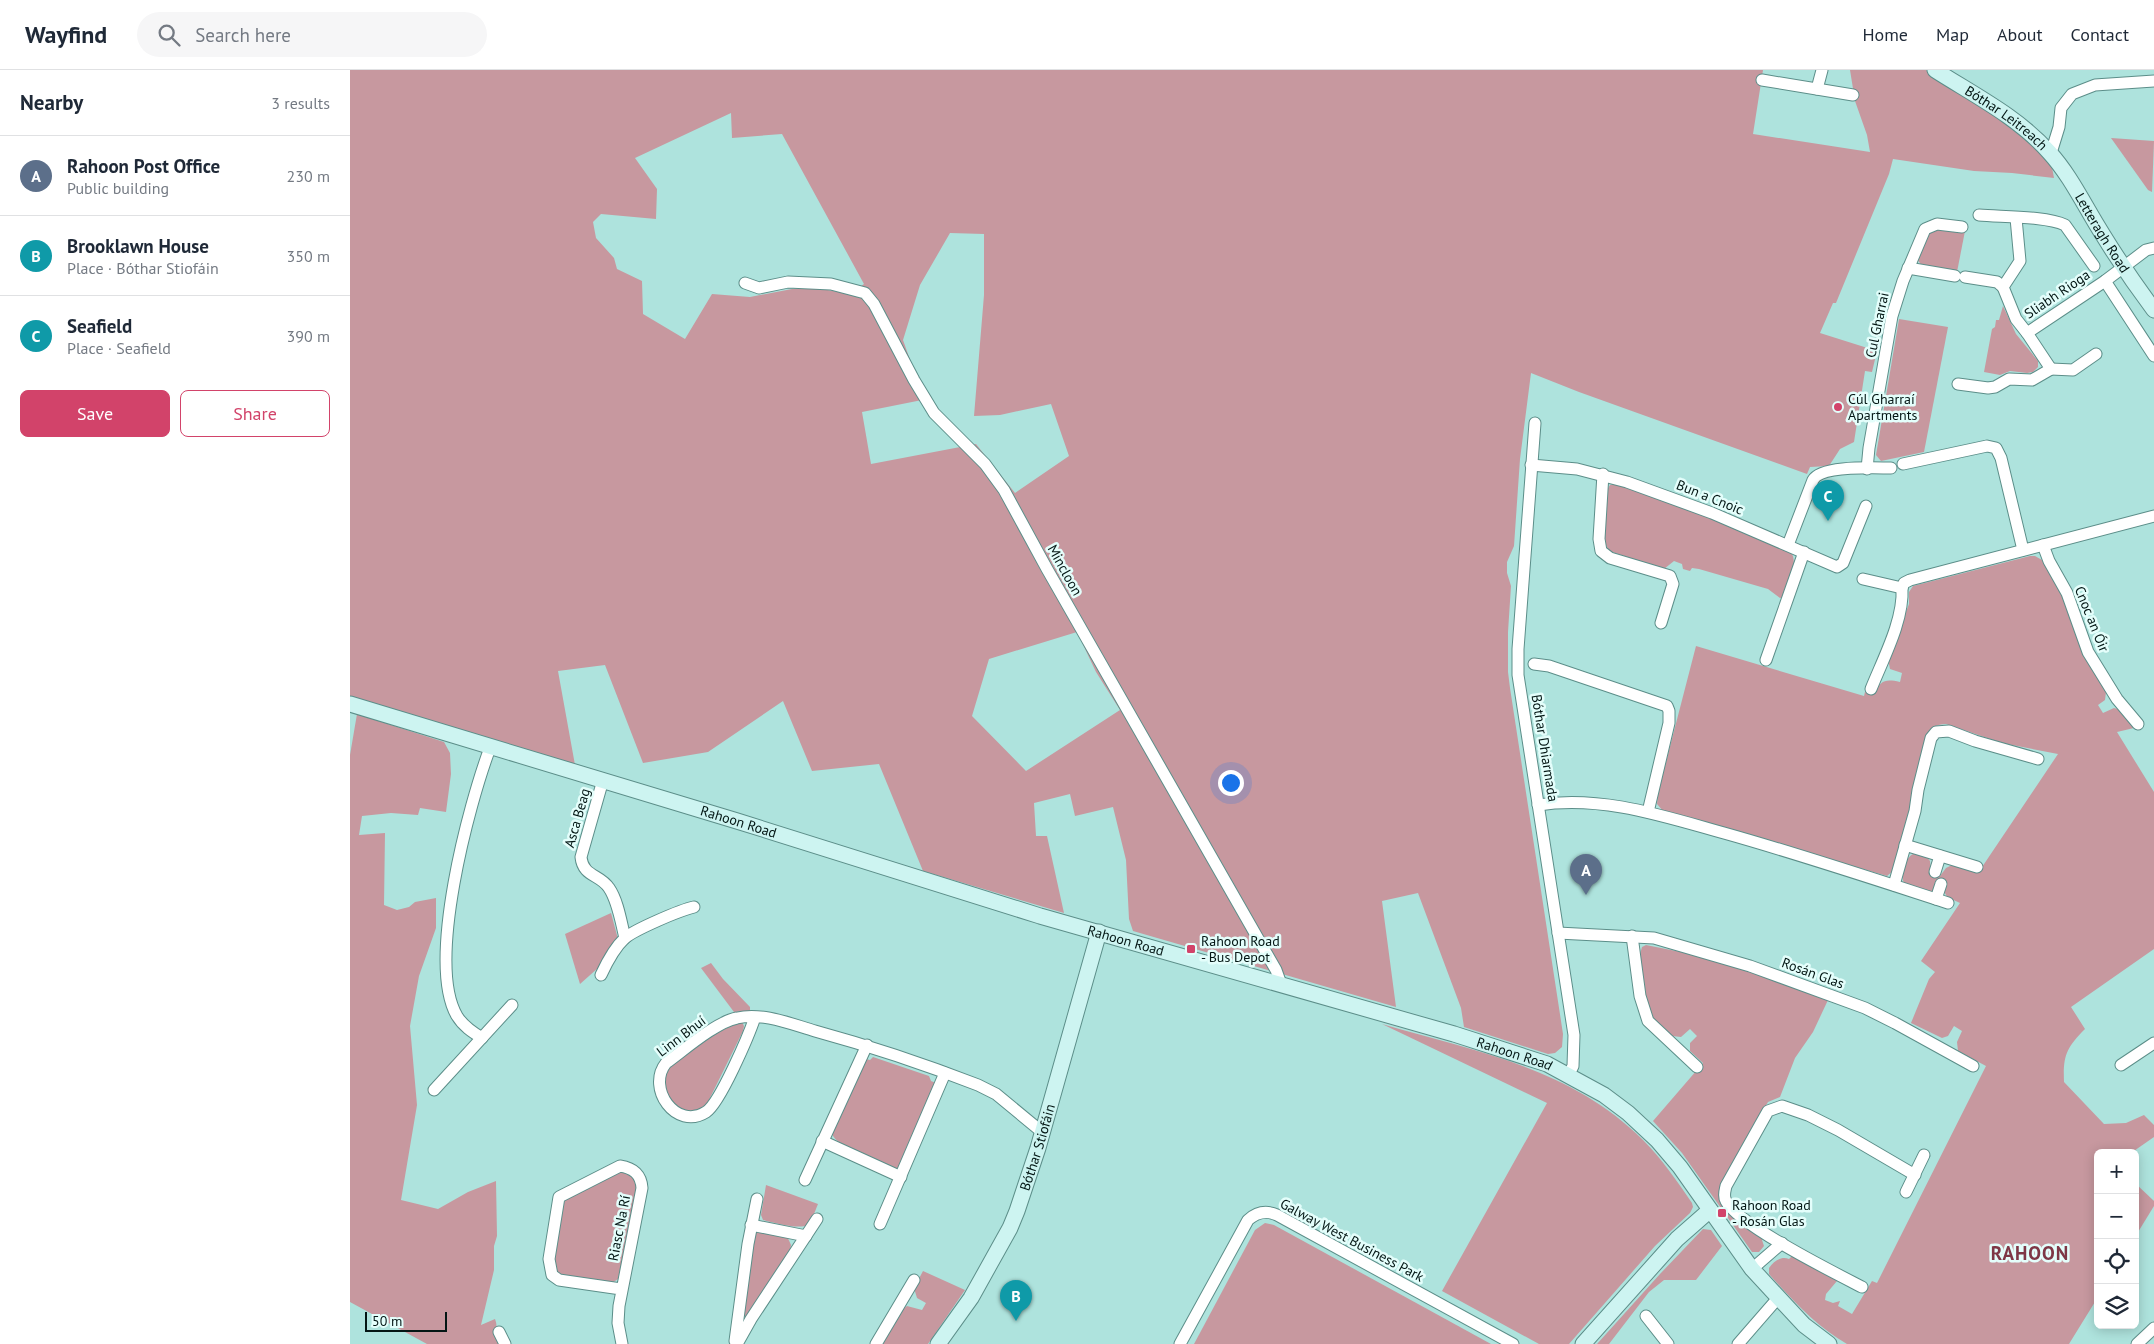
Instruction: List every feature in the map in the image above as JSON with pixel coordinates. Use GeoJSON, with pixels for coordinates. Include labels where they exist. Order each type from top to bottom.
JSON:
{"type":"FeatureCollection","features":[{"type":"Feature","properties":{"kind":"street"},"geometry":{"type":"LineString","coordinates":[[1817,89],[1822,70]]}},
{"type":"Feature","properties":{"kind":"street","name":"Bóthar Leitreach"},"geometry":{"type":"LineString","coordinates":[[1935,70],[2017,123],[2032,134],[2051,153]]}},
{"type":"Feature","properties":{"kind":"street"},"geometry":{"type":"LineString","coordinates":[[1762,80],[1853,95]]}},
{"type":"Feature","properties":{"kind":"street"},"geometry":{"type":"LineString","coordinates":[[2051,153],[2056,139],[2061,108],[2072,94],[2095,85],[2154,81]]}},
{"type":"Feature","properties":{"kind":"street","name":"Letteragh Road"},"geometry":{"type":"LineString","coordinates":[[2051,153],[2070,179],[2124,268],[2154,310]]}},
{"type":"Feature","properties":{"kind":"street","name":"Sliabh Rioga"},"geometry":{"type":"LineString","coordinates":[[1979,215],[2053,221],[2065,225],[2094,266]]}},
{"type":"Feature","properties":{"kind":"street"},"geometry":{"type":"LineString","coordinates":[[1908,268],[1997,282],[2003,287],[2020,261],[2016,218]]}},
{"type":"Feature","properties":{"kind":"street","name":"Cul Gharrai"},"geometry":{"type":"LineString","coordinates":[[1867,469],[1889,327],[1908,268],[1928,227],[1937,224],[1962,227]]}},
{"type":"Feature","properties":{"kind":"street","name":"Sliabh Rioga"},"geometry":{"type":"LineString","coordinates":[[2027,333],[2124,268],[2146,250],[2154,248]]}},
{"type":"Feature","properties":{"kind":"street","name":"Sliabh Rioga"},"geometry":{"type":"LineString","coordinates":[[2105,281],[2154,356]]}},
{"type":"Feature","properties":{"kind":"street","name":"Mincloon"},"geometry":{"type":"LineString","coordinates":[[745,283],[759,288],[788,282],[831,284],[865,293],[874,304],[914,380],[934,413],[985,464],[1004,490],[1047,569],[1276,970],[1281,984]]}},
{"type":"Feature","properties":{"kind":"street","name":"Sliabh Rioga"},"geometry":{"type":"LineString","coordinates":[[2003,287],[2016,319],[2051,369]]}},
{"type":"Feature","properties":{"kind":"street"},"geometry":{"type":"LineString","coordinates":[[1958,384],[1988,388],[2009,379],[2032,380],[2051,369],[2073,370],[2096,354]]}},
{"type":"Feature","properties":{"kind":"street","name":"Bóthar Dhiarmada"},"geometry":{"type":"LineString","coordinates":[[1535,423],[1530,465],[1518,675],[1574,1035],[1573,1066],[1569,1074]]}},
{"type":"Feature","properties":{"kind":"street"},"geometry":{"type":"LineString","coordinates":[[1903,464],[1987,446],[1996,448],[2001,458],[2023,550]]}},
{"type":"Feature","properties":{"kind":"street","name":"Bun a Cnoic"},"geometry":{"type":"LineString","coordinates":[[1530,465],[1577,468],[1603,474],[1712,513],[1839,567],[1844,563],[1866,506]]}},
{"type":"Feature","properties":{"kind":"street"},"geometry":{"type":"LineString","coordinates":[[1788,545],[1815,477],[1830,471],[1891,468]]}},
{"type":"Feature","properties":{"kind":"street"},"geometry":{"type":"LineString","coordinates":[[1603,474],[1599,539],[1601,552],[1610,558],[1670,576],[1672,584],[1660,623]]}},
{"type":"Feature","properties":{"kind":"street"},"geometry":{"type":"LineString","coordinates":[[1871,688],[1900,615],[1904,583],[2154,516]]}},
{"type":"Feature","properties":{"kind":"street","name":"Cnoc an Óir"},"geometry":{"type":"LineString","coordinates":[[2043,545],[2049,561],[2067,593],[2088,652],[2117,699],[2138,724]]}},
{"type":"Feature","properties":{"kind":"street"},"geometry":{"type":"LineString","coordinates":[[1766,660],[1804,552]]}},
{"type":"Feature","properties":{"kind":"street"},"geometry":{"type":"LineString","coordinates":[[1863,580],[1902,588]]}},
{"type":"Feature","properties":{"kind":"street"},"geometry":{"type":"LineString","coordinates":[[1534,664],[1549,666],[1667,706],[1669,724],[1648,812]]}},
{"type":"Feature","properties":{"kind":"street","name":"Rahoon Road"},"geometry":{"type":"LineString","coordinates":[[350,704],[490,748],[603,780],[1040,916],[1525,1055],[1569,1074],[1604,1095],[1648,1131],[1680,1167],[1752,1269],[1804,1325],[1828,1344]]}},
{"type":"Feature","properties":{"kind":"street"},"geometry":{"type":"LineString","coordinates":[[1894,885],[1915,811],[1918,790],[1931,738],[1936,732],[1950,731],[1975,741],[2038,759]]}},
{"type":"Feature","properties":{"kind":"street"},"geometry":{"type":"LineString","coordinates":[[482,1038],[464,1027],[456,1015],[450,998],[446,972],[446,928],[456,874],[481,771],[490,748]]}},
{"type":"Feature","properties":{"kind":"street","name":"Asca Beag"},"geometry":{"type":"LineString","coordinates":[[603,780],[580,857],[582,865],[586,870],[609,886],[625,938]]}},
{"type":"Feature","properties":{"kind":"street"},"geometry":{"type":"LineString","coordinates":[[1538,805],[1573,801],[1648,812],[1739,837],[1948,903]]}},
{"type":"Feature","properties":{"kind":"street"},"geometry":{"type":"LineString","coordinates":[[1905,845],[1977,867]]}},
{"type":"Feature","properties":{"kind":"street"},"geometry":{"type":"LineString","coordinates":[[1935,872],[1940,856]]}},
{"type":"Feature","properties":{"kind":"street"},"geometry":{"type":"LineString","coordinates":[[1936,899],[1941,884]]}},
{"type":"Feature","properties":{"kind":"street"},"geometry":{"type":"LineString","coordinates":[[601,975],[610,956],[625,938],[683,910],[694,907]]}},
{"type":"Feature","properties":{"kind":"street","name":"Bóthar Stiofáin"},"geometry":{"type":"LineString","coordinates":[[938,1344],[971,1298],[1010,1228],[1024,1191],[1042,1132],[1100,932]]}},
{"type":"Feature","properties":{"kind":"street","name":"Rosán Glas"},"geometry":{"type":"LineString","coordinates":[[1558,933],[1632,936],[1671,942],[1740,963],[1858,1006],[1895,1023],[1973,1066]]}},
{"type":"Feature","properties":{"kind":"street"},"geometry":{"type":"LineString","coordinates":[[1632,936],[1640,996],[1648,1021],[1697,1067]]}},
{"type":"Feature","properties":{"kind":"street"},"geometry":{"type":"LineString","coordinates":[[434,1090],[512,1004]]}},
{"type":"Feature","properties":{"kind":"street","name":"Linn Bhuí"},"geometry":{"type":"LineString","coordinates":[[755,1017],[728,1078],[708,1111],[698,1115],[685,1116],[670,1108],[663,1098],[660,1086],[661,1072],[666,1063],[721,1024],[738,1017],[755,1017],[784,1022],[867,1045],[945,1073],[996,1094],[1042,1132]]}},
{"type":"Feature","properties":{"kind":"street"},"geometry":{"type":"LineString","coordinates":[[2121,1065],[2154,1043]]}},
{"type":"Feature","properties":{"kind":"street"},"geometry":{"type":"LineString","coordinates":[[805,1180],[867,1045]]}},
{"type":"Feature","properties":{"kind":"street"},"geometry":{"type":"LineString","coordinates":[[880,1224],[945,1073]]}},
{"type":"Feature","properties":{"kind":"street"},"geometry":{"type":"LineString","coordinates":[[1862,1287],[1782,1243],[1734,1210],[1728,1204],[1724,1195],[1726,1186],[1768,1111],[1772,1108],[1787,1107],[1838,1130],[1914,1175]]}},
{"type":"Feature","properties":{"kind":"street"},"geometry":{"type":"LineString","coordinates":[[822,1141],[901,1177]]}},
{"type":"Feature","properties":{"kind":"street"},"geometry":{"type":"LineString","coordinates":[[1906,1192],[1924,1155]]}},
{"type":"Feature","properties":{"kind":"street","name":"Riasc Na Rí"},"geometry":{"type":"LineString","coordinates":[[622,1289],[559,1280],[552,1276],[549,1264],[559,1197],[620,1166],[627,1167],[636,1172],[642,1188],[622,1289],[618,1323],[622,1344]]}},
{"type":"Feature","properties":{"kind":"street"},"geometry":{"type":"LineString","coordinates":[[736,1344],[751,1225],[757,1199]]}},
{"type":"Feature","properties":{"kind":"street"},"geometry":{"type":"LineString","coordinates":[[1583,1344],[1677,1239],[1710,1210]]}},
{"type":"Feature","properties":{"kind":"street","name":"Galway West Business Park"},"geometry":{"type":"LineString","coordinates":[[1180,1344],[1248,1220],[1262,1212],[1270,1212],[1293,1223],[1513,1344]]}},
{"type":"Feature","properties":{"kind":"street"},"geometry":{"type":"LineString","coordinates":[[736,1344],[817,1219]]}},
{"type":"Feature","properties":{"kind":"street"},"geometry":{"type":"LineString","coordinates":[[751,1225],[806,1236]]}},
{"type":"Feature","properties":{"kind":"street"},"geometry":{"type":"LineString","coordinates":[[1752,1269],[1782,1243]]}},
{"type":"Feature","properties":{"kind":"street"},"geometry":{"type":"LineString","coordinates":[[876,1344],[914,1280]]}},
{"type":"Feature","properties":{"kind":"street"},"geometry":{"type":"LineString","coordinates":[[1738,1344],[1778,1298]]}},
{"type":"Feature","properties":{"kind":"street"},"geometry":{"type":"LineString","coordinates":[[1646,1316],[1668,1344]]}},
{"type":"Feature","properties":{"kind":"street"},"geometry":{"type":"LineString","coordinates":[[2137,1344],[2154,1328]]}},
{"type":"Feature","properties":{"kind":"street"},"geometry":{"type":"LineString","coordinates":[[499,1332],[505,1344]]}},
{"type":"Feature","properties":{"kind":"shaded area"},"geometry":{"type":"Polygon","coordinates":[[[350,70],[1763,70],[1753,134],[1870,152],[1867,135],[1855,101],[1850,70],[1926,70],[2012,126],[2051,162],[2054,178],[1974,171],[1893,159],[1889,174],[1836,303],[1833,303],[1820,333],[1877,351],[1872,372],[1865,371],[1854,442],[1840,449],[1829,466],[1810,467],[1807,474],[1531,373],[1520,459],[1514,546],[1507,562],[1507,573],[1511,586],[1508,672],[1563,1034],[1562,1047],[1555,1053],[1548,1054],[1464,1027],[1461,1008],[1418,893],[1382,901],[1396,1007],[1133,931],[1129,919],[1126,860],[1113,807],[1075,816],[1070,794],[1034,803],[1036,836],[1047,836],[1064,913],[923,871],[879,764],[812,771],[783,701],[708,752],[643,763],[605,665],[558,671],[575,765],[350,698],[350,70]],[[731,113],[635,158],[657,189],[656,219],[601,214],[593,222],[596,238],[614,258],[617,269],[642,281],[643,314],[685,339],[712,294],[750,297],[792,289],[822,289],[850,294],[864,284],[782,134],[732,138],[731,113]],[[950,233],[920,285],[903,340],[914,371],[932,398],[862,412],[871,464],[976,444],[1015,493],[1069,456],[1051,404],[1000,415],[974,416],[984,295],[984,234],[950,233]],[[1077,632],[989,659],[972,716],[1026,771],[1120,710],[1096,672],[1077,632]]]}},
{"type":"Feature","properties":{"kind":"shaded area"},"geometry":{"type":"Polygon","coordinates":[[[2111,138],[2154,141],[2152,192],[2148,190],[2111,138]]]}},
{"type":"Feature","properties":{"kind":"shaded area"},"geometry":{"type":"Polygon","coordinates":[[[1933,229],[1965,231],[1957,272],[1922,266],[1917,259],[1933,229]]]}},
{"type":"Feature","properties":{"kind":"shaded area"},"geometry":{"type":"Polygon","coordinates":[[[2003,306],[2016,334],[2038,361],[2038,367],[2033,372],[2010,371],[2000,375],[1984,372],[1992,329],[1995,327],[1996,320],[1999,320],[2003,306]]]}},
{"type":"Feature","properties":{"kind":"shaded area"},"geometry":{"type":"Polygon","coordinates":[[[1899,319],[1948,327],[1924,452],[1881,461],[1876,455],[1899,319]]]}},
{"type":"Feature","properties":{"kind":"shaded area"},"geometry":{"type":"Polygon","coordinates":[[[1615,484],[1711,518],[1791,552],[1794,562],[1784,597],[1780,598],[1768,589],[1699,569],[1692,568],[1690,571],[1683,569],[1682,564],[1674,561],[1664,569],[1609,551],[1603,539],[1607,490],[1610,485],[1615,484]]]}},
{"type":"Feature","properties":{"kind":"shaded area"},"geometry":{"type":"Polygon","coordinates":[[[2030,556],[2035,556],[2042,560],[2060,590],[2106,692],[2105,700],[2098,705],[2103,713],[2114,708],[2121,710],[2134,728],[2117,732],[2154,792],[2154,949],[2071,1007],[2085,1029],[2067,1053],[2064,1065],[2064,1082],[2104,1124],[2126,1123],[2144,1115],[2154,1125],[2154,1137],[2137,1149],[2094,1149],[2094,1303],[2069,1344],[1847,1344],[1825,1330],[1769,1274],[1769,1268],[1773,1263],[1783,1258],[1789,1259],[1792,1256],[1837,1281],[1826,1294],[1825,1300],[1833,1303],[1840,1301],[1838,1306],[1852,1314],[1872,1281],[1877,1283],[1986,1066],[1958,1051],[1957,1042],[1962,1031],[1954,1026],[1948,1036],[1942,1038],[1911,1023],[1929,979],[1935,972],[1921,961],[1960,903],[1947,897],[1944,891],[1929,892],[1904,883],[1902,875],[1904,867],[1907,859],[1913,854],[1926,856],[1930,861],[1931,873],[1940,876],[1946,868],[1952,865],[1978,873],[2058,754],[2002,743],[1946,724],[1932,729],[1926,736],[1912,803],[1893,871],[1887,876],[1663,811],[1657,804],[1658,793],[1696,646],[1864,696],[1865,692],[1874,694],[1881,683],[1887,681],[1900,682],[1902,673],[1890,669],[1888,659],[1909,604],[1909,592],[1913,586],[2030,556]]]}},
{"type":"Feature","properties":{"kind":"shaded area"},"geometry":{"type":"Polygon","coordinates":[[[357,714],[444,742],[450,753],[451,774],[446,812],[420,808],[418,815],[391,813],[362,816],[359,835],[385,833],[384,905],[397,910],[409,907],[415,902],[436,898],[436,928],[419,976],[410,1026],[417,1105],[401,1200],[438,1209],[468,1192],[496,1181],[497,1236],[494,1246],[494,1270],[481,1325],[495,1319],[496,1337],[499,1344],[427,1344],[350,1302],[350,755],[357,714]]]}},
{"type":"Feature","properties":{"kind":"shaded area"},"geometry":{"type":"Polygon","coordinates":[[[611,913],[618,939],[598,968],[580,984],[565,934],[611,913]]]}},
{"type":"Feature","properties":{"kind":"shaded area"},"geometry":{"type":"Polygon","coordinates":[[[1646,945],[1681,952],[1735,967],[1828,1000],[1813,1032],[1795,1058],[1780,1097],[1768,1102],[1719,1191],[1720,1201],[1727,1211],[1763,1237],[1764,1246],[1759,1252],[1752,1252],[1682,1153],[1653,1121],[1703,1063],[1690,1051],[1690,1043],[1697,1036],[1690,1029],[1681,1037],[1672,1036],[1653,1018],[1648,1009],[1640,954],[1642,947],[1646,945]]]}},
{"type":"Feature","properties":{"kind":"shaded area"},"geometry":{"type":"Polygon","coordinates":[[[711,963],[723,979],[750,1007],[750,1011],[734,1012],[701,968],[711,963]]]}},
{"type":"Feature","properties":{"kind":"shaded area"},"geometry":{"type":"Polygon","coordinates":[[[742,1022],[744,1026],[743,1031],[706,1106],[690,1111],[678,1108],[666,1092],[665,1078],[670,1066],[712,1036],[742,1022]]]}},
{"type":"Feature","properties":{"kind":"shaded area"},"geometry":{"type":"Polygon","coordinates":[[[1382,1024],[1452,1043],[1520,1065],[1585,1095],[1615,1115],[1650,1147],[1692,1203],[1693,1207],[1690,1213],[1655,1246],[1569,1344],[1539,1344],[1442,1291],[1547,1103],[1382,1024]]]}},
{"type":"Feature","properties":{"kind":"shaded area"},"geometry":{"type":"Polygon","coordinates":[[[873,1057],[929,1076],[931,1081],[936,1083],[898,1168],[890,1167],[861,1156],[835,1139],[832,1134],[866,1059],[870,1060],[873,1057]]]}},
{"type":"Feature","properties":{"kind":"shaded area"},"geometry":{"type":"Polygon","coordinates":[[[619,1171],[635,1181],[637,1189],[618,1279],[612,1283],[560,1275],[555,1271],[553,1265],[565,1198],[619,1171]]]}},
{"type":"Feature","properties":{"kind":"shaded area"},"geometry":{"type":"Polygon","coordinates":[[[766,1185],[818,1204],[809,1223],[798,1227],[763,1220],[761,1215],[766,1185]]]}},
{"type":"Feature","properties":{"kind":"shaded area"},"geometry":{"type":"Polygon","coordinates":[[[2139,1187],[2154,1201],[2154,1206],[2139,1230],[2139,1187]]]}},
{"type":"Feature","properties":{"kind":"shaded area"},"geometry":{"type":"Polygon","coordinates":[[[1265,1223],[1274,1225],[1491,1344],[1194,1344],[1255,1230],[1265,1223]]]}},
{"type":"Feature","properties":{"kind":"shaded area"},"geometry":{"type":"Polygon","coordinates":[[[1703,1229],[1711,1230],[1722,1246],[1696,1280],[1664,1280],[1649,1292],[1609,1344],[1597,1344],[1660,1274],[1703,1229]]]}},
{"type":"Feature","properties":{"kind":"shaded area"},"geometry":{"type":"Polygon","coordinates":[[[760,1231],[787,1236],[791,1245],[790,1251],[747,1318],[744,1316],[752,1241],[756,1233],[760,1231]]]}},
{"type":"Feature","properties":{"kind":"shaded area"},"geometry":{"type":"Polygon","coordinates":[[[923,1271],[965,1290],[928,1344],[882,1344],[903,1309],[907,1306],[922,1310],[926,1303],[917,1298],[914,1288],[923,1271]]]}},
{"type":"Feature","properties":{"kind":"place","name":"Cúl Gharraí Apartments"},"geometry":{"type":"Point","coordinates":[1838,407]}},
{"type":"Feature","properties":{"kind":"place","name":"Seafield"},"geometry":{"type":"Point","coordinates":[1828,521]}},
{"type":"Feature","properties":{"kind":"place","name":"Rahoon Post Office"},"geometry":{"type":"Point","coordinates":[1586,895]}},
{"type":"Feature","properties":{"kind":"place","name":"Rahoon Road - Bus Depot"},"geometry":{"type":"Point","coordinates":[1191,949]}},
{"type":"Feature","properties":{"kind":"place","name":"Rahoon Road - Rosán Glas"},"geometry":{"type":"Point","coordinates":[1722,1213]}},
{"type":"Feature","properties":{"kind":"place","name":"Brooklawn House"},"geometry":{"type":"Point","coordinates":[1016,1321]}},
{"type":"Feature","properties":{"kind":"district","name":"RAHOON"},"geometry":{"type":"Point","coordinates":[2030,1253]}}]}
